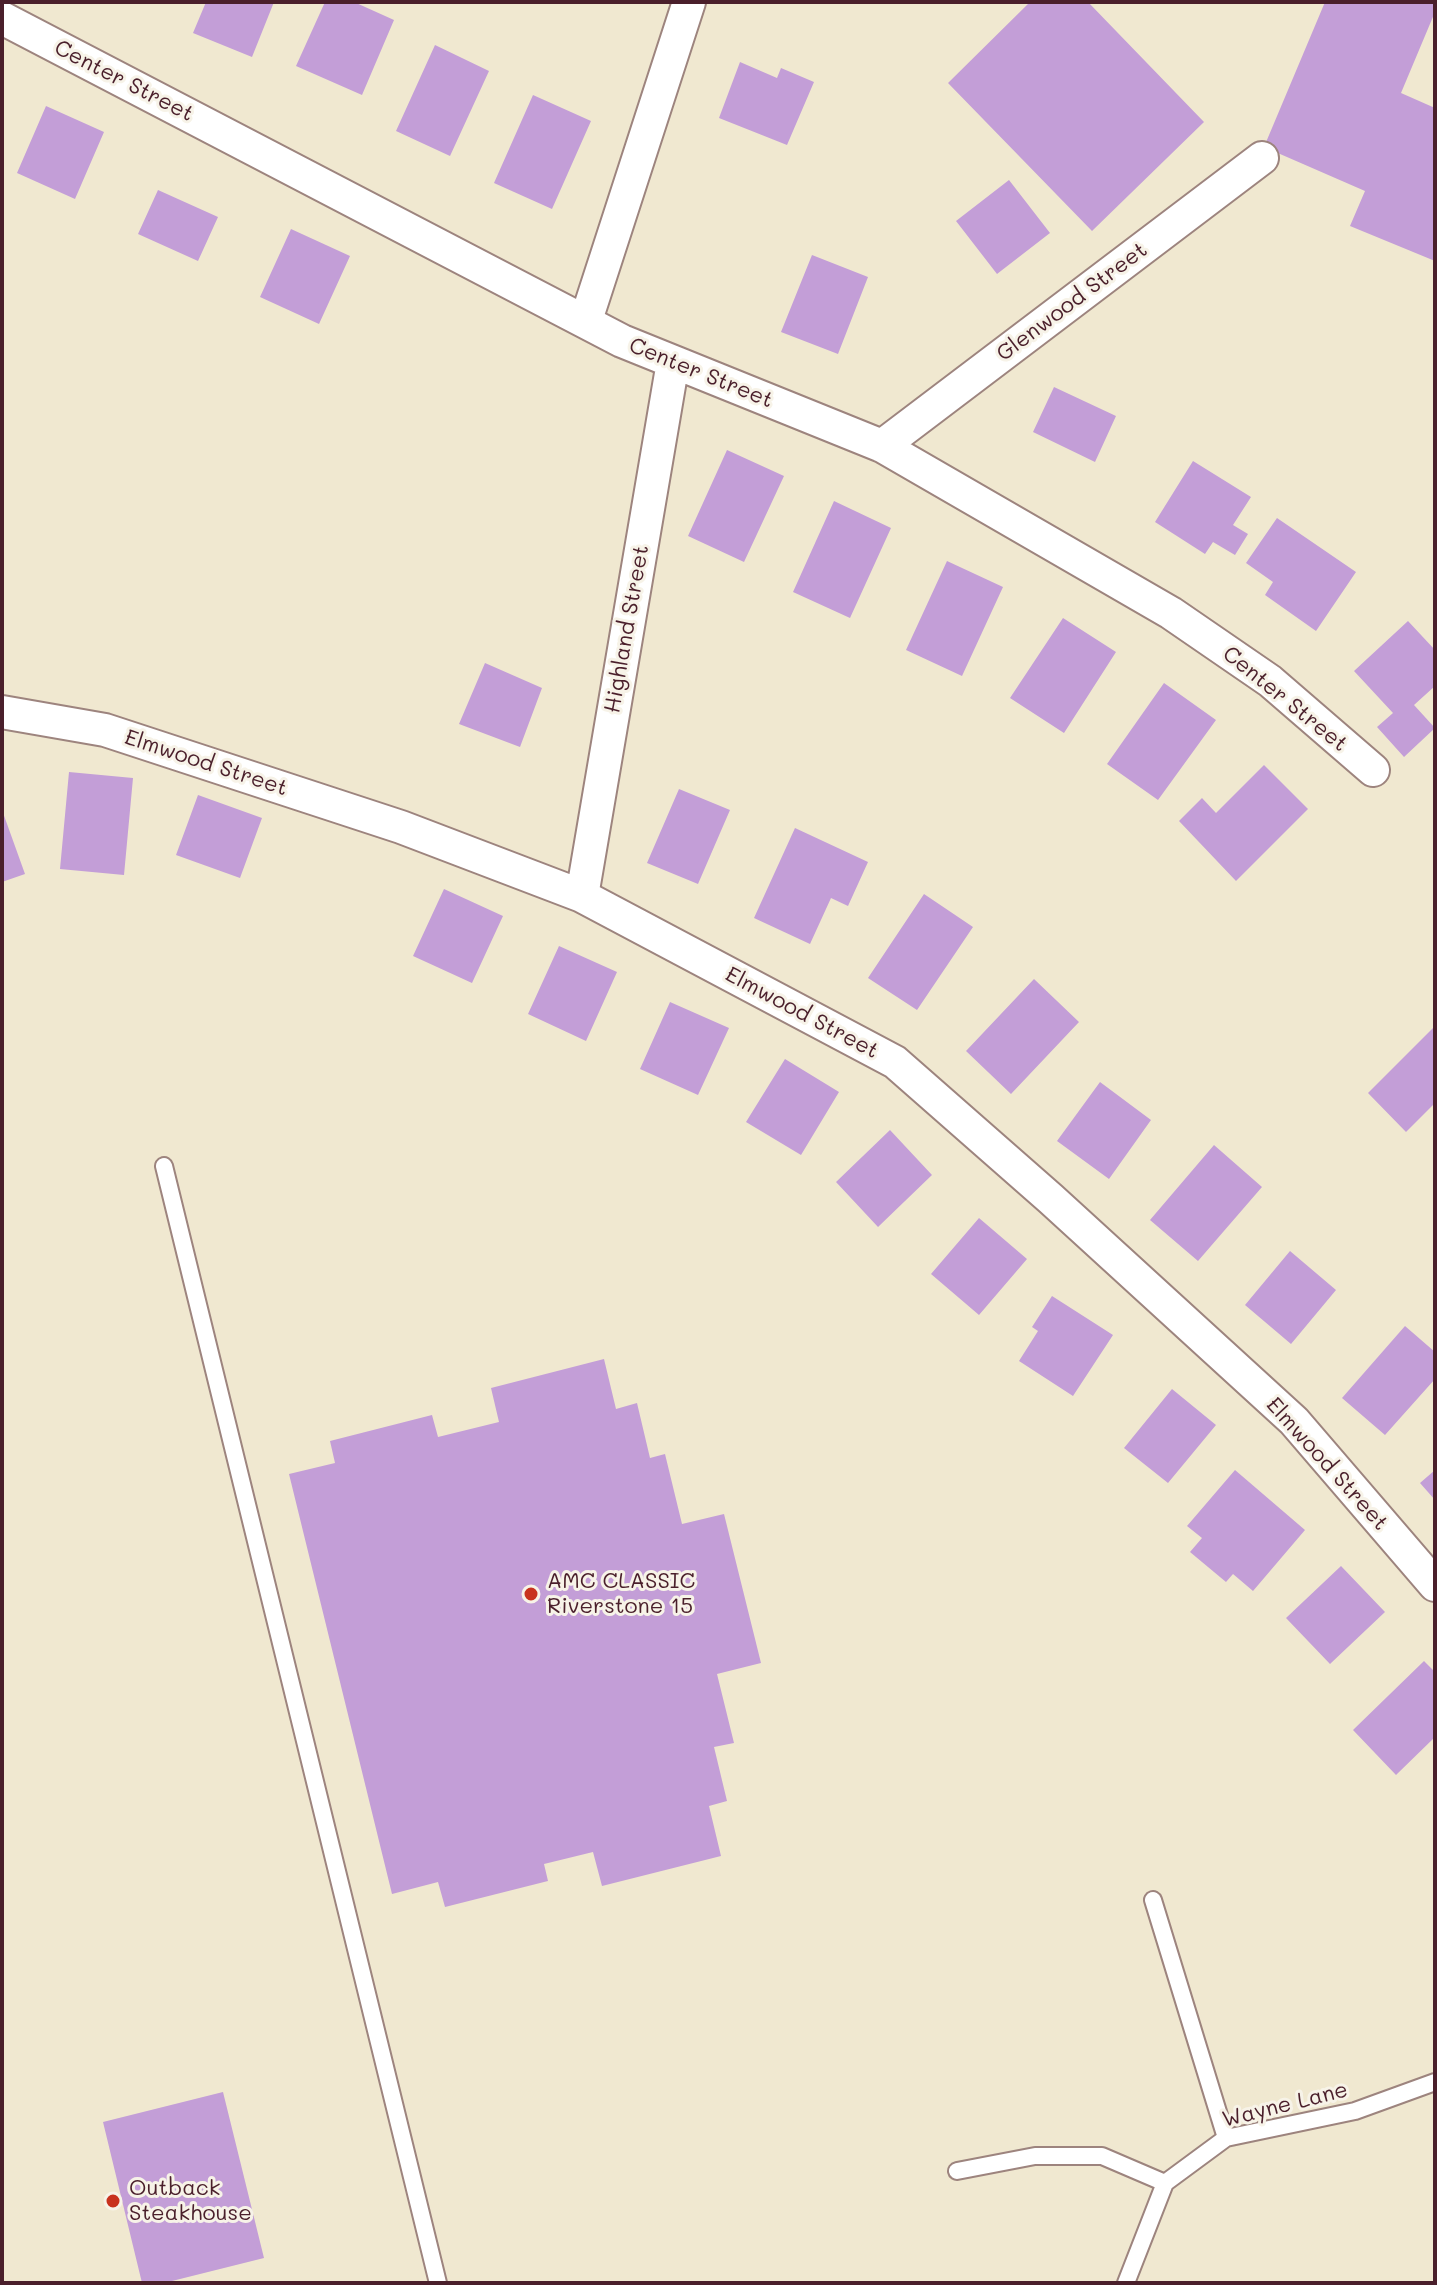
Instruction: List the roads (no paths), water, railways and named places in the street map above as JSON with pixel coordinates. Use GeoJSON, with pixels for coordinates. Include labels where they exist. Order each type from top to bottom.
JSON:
{"type":"FeatureCollection","features":[{"type":"Feature","properties":{"kind":"street"},"geometry":{"type":"LineString","coordinates":[[586,320],[689,2]]}},
{"type":"Feature","properties":{"kind":"street","name":"Center Street"},"geometry":{"type":"LineString","coordinates":[[2,18],[622,341],[882,446],[1171,613],[1270,681],[1373,770]]}},
{"type":"Feature","properties":{"kind":"street","name":"Glenwood Street"},"geometry":{"type":"LineString","coordinates":[[882,446],[1262,158]]}},
{"type":"Feature","properties":{"kind":"street","name":"Highland Street"},"geometry":{"type":"LineString","coordinates":[[582,896],[673,362]]}},
{"type":"Feature","properties":{"kind":"street","name":"Elmwood Street"},"geometry":{"type":"LineString","coordinates":[[2,712],[105,730],[401,827],[582,896],[895,1062],[1294,1421],[1435,1585]]}},
{"type":"Feature","properties":{"kind":"lane"},"geometry":{"type":"LineString","coordinates":[[164,1166],[438,2283]]}},
{"type":"Feature","properties":{"kind":"lane"},"geometry":{"type":"LineString","coordinates":[[1153,1900],[1226,2138]]}},
{"type":"Feature","properties":{"kind":"lane","name":"Wayne Lane"},"geometry":{"type":"LineString","coordinates":[[1165,2183],[1226,2138],[1355,2111],[1435,2082]]}},
{"type":"Feature","properties":{"kind":"lane"},"geometry":{"type":"LineString","coordinates":[[957,2171],[1035,2156],[1102,2156],[1165,2183],[1126,2283]]}},
{"type":"Feature","properties":{"kind":"place","name":"AMC CLASSIC Riverstone 15"},"geometry":{"type":"Point","coordinates":[531,1594]}},
{"type":"Feature","properties":{"kind":"place","name":"Outback Steakhouse"},"geometry":{"type":"Point","coordinates":[113,2201]}}]}
